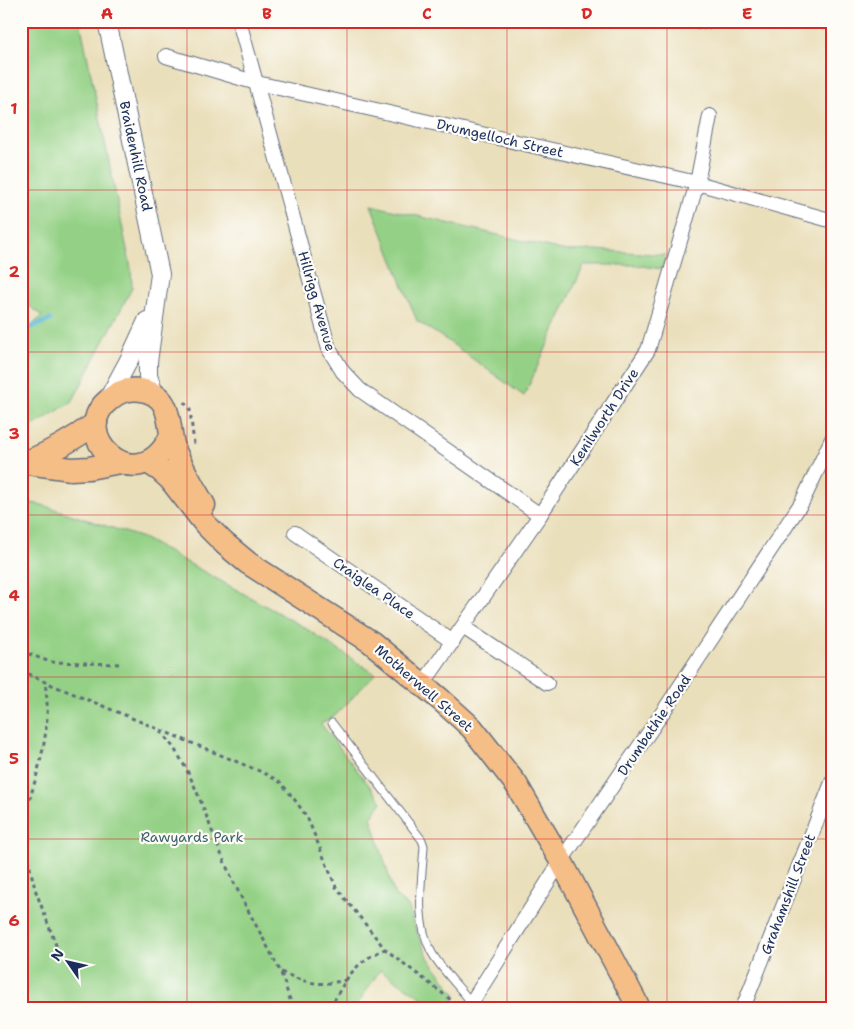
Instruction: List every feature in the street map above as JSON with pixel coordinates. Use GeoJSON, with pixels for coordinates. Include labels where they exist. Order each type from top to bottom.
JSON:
{"type":"FeatureCollection","features":[{"type":"Feature","properties":{"kind":"main road"},"geometry":{"type":"LineString","coordinates":[[120,462],[102,448],[96,431],[98,414],[107,401],[116,394],[135,389],[145,391],[155,396],[161,402],[168,415],[170,420],[170,438],[176,452],[225,544]]}},
{"type":"Feature","properties":{"kind":"main road"},"geometry":{"type":"LineString","coordinates":[[24,462],[51,452],[74,439],[96,423]]}},
{"type":"Feature","properties":{"kind":"main road"},"geometry":{"type":"LineString","coordinates":[[24,462],[71,469],[89,468],[120,462],[136,465],[156,458],[164,450],[170,438]]}},
{"type":"Feature","properties":{"kind":"main road","name":"Motherwell Street"},"geometry":{"type":"LineString","coordinates":[[148,462],[170,479],[206,524],[225,544],[248,563],[363,637],[423,684],[472,728],[516,784],[561,861],[639,1008]]}},
{"type":"Feature","properties":{"kind":"street","name":"Braidenhill Road"},"geometry":{"type":"LineString","coordinates":[[107,21],[160,274],[148,362],[148,376],[155,396]]}},
{"type":"Feature","properties":{"kind":"street","name":"Hillrigg Avenue"},"geometry":{"type":"LineString","coordinates":[[239,21],[328,349],[343,372],[360,390],[540,515]]}},
{"type":"Feature","properties":{"kind":"street"},"geometry":{"type":"LineString","coordinates":[[699,21],[710,21]]}},
{"type":"Feature","properties":{"kind":"street","name":"Drumgelloch Street"},"geometry":{"type":"LineString","coordinates":[[166,56],[257,82],[697,183],[833,221]]}},
{"type":"Feature","properties":{"kind":"street","name":"Kenilworth Drive"},"geometry":{"type":"LineString","coordinates":[[423,684],[464,628],[648,350],[697,183],[710,116]]}},
{"type":"Feature","properties":{"kind":"street","name":"Braidenhill Road"},"geometry":{"type":"LineString","coordinates":[[107,401],[153,309],[158,292]]}},
{"type":"Feature","properties":{"kind":"street","name":"Drumbathie Road"},"geometry":{"type":"LineString","coordinates":[[467,1006],[561,861],[665,709],[802,502],[833,438]]}},
{"type":"Feature","properties":{"kind":"street","name":"Craiglea Place"},"geometry":{"type":"LineString","coordinates":[[295,533],[453,642]]}},
{"type":"Feature","properties":{"kind":"street"},"geometry":{"type":"LineString","coordinates":[[464,628],[547,683]]}},
{"type":"Feature","properties":{"kind":"street","name":"Grahamshill Street"},"geometry":{"type":"LineString","coordinates":[[743,1008],[833,780]]}},
{"type":"Feature","properties":{"kind":"lane"},"geometry":{"type":"LineString","coordinates":[[332,723],[422,840],[424,846],[420,913],[426,937],[432,953],[467,1006]]}},
{"type":"Feature","properties":{"kind":"path"},"geometry":{"type":"LineString","coordinates":[[21,651],[50,662],[120,664]]}},
{"type":"Feature","properties":{"kind":"path"},"geometry":{"type":"LineString","coordinates":[[21,670],[45,682],[264,773],[280,782],[307,817],[336,887],[385,949],[467,1006]]}},
{"type":"Feature","properties":{"kind":"path"},"geometry":{"type":"LineString","coordinates":[[21,822],[24,818],[44,749],[47,724],[45,682]]}},
{"type":"Feature","properties":{"kind":"path"},"geometry":{"type":"LineString","coordinates":[[159,730],[172,744],[187,770],[223,858],[280,972],[288,997],[294,1008]]}},
{"type":"Feature","properties":{"kind":"path"},"geometry":{"type":"LineString","coordinates":[[24,818],[27,855],[35,889],[60,956]]}},
{"type":"Feature","properties":{"kind":"path"},"geometry":{"type":"LineString","coordinates":[[330,1008],[346,980],[358,965],[370,956],[385,949]]}},
{"type":"Feature","properties":{"kind":"path"},"geometry":{"type":"LineString","coordinates":[[280,972],[318,984],[330,984],[346,980]]}},
{"type":"Feature","properties":{"kind":"green space"},"geometry":{"type":"Polygon","coordinates":[[[31,21],[80,21],[131,269],[132,288],[72,402],[26,430],[21,430],[21,335],[42,316],[21,299],[21,32],[31,24],[31,21]]]}},
{"type":"Feature","properties":{"kind":"green space"},"geometry":{"type":"Polygon","coordinates":[[[371,205],[566,251],[597,250],[666,255],[662,269],[635,265],[584,265],[524,396],[417,321],[371,205]]]}},
{"type":"Feature","properties":{"kind":"green space","name":"Rawyards Park"},"geometry":{"type":"Polygon","coordinates":[[[21,501],[42,505],[143,538],[302,626],[375,674],[336,715],[321,724],[382,802],[371,817],[395,896],[409,907],[413,923],[429,959],[456,995],[448,1008],[438,1008],[380,970],[355,1008],[21,1008],[21,501]]]}},
{"type":"Feature","properties":{"kind":"waterway"},"geometry":{"type":"LineString","coordinates":[[21,331],[50,320]]}}]}
